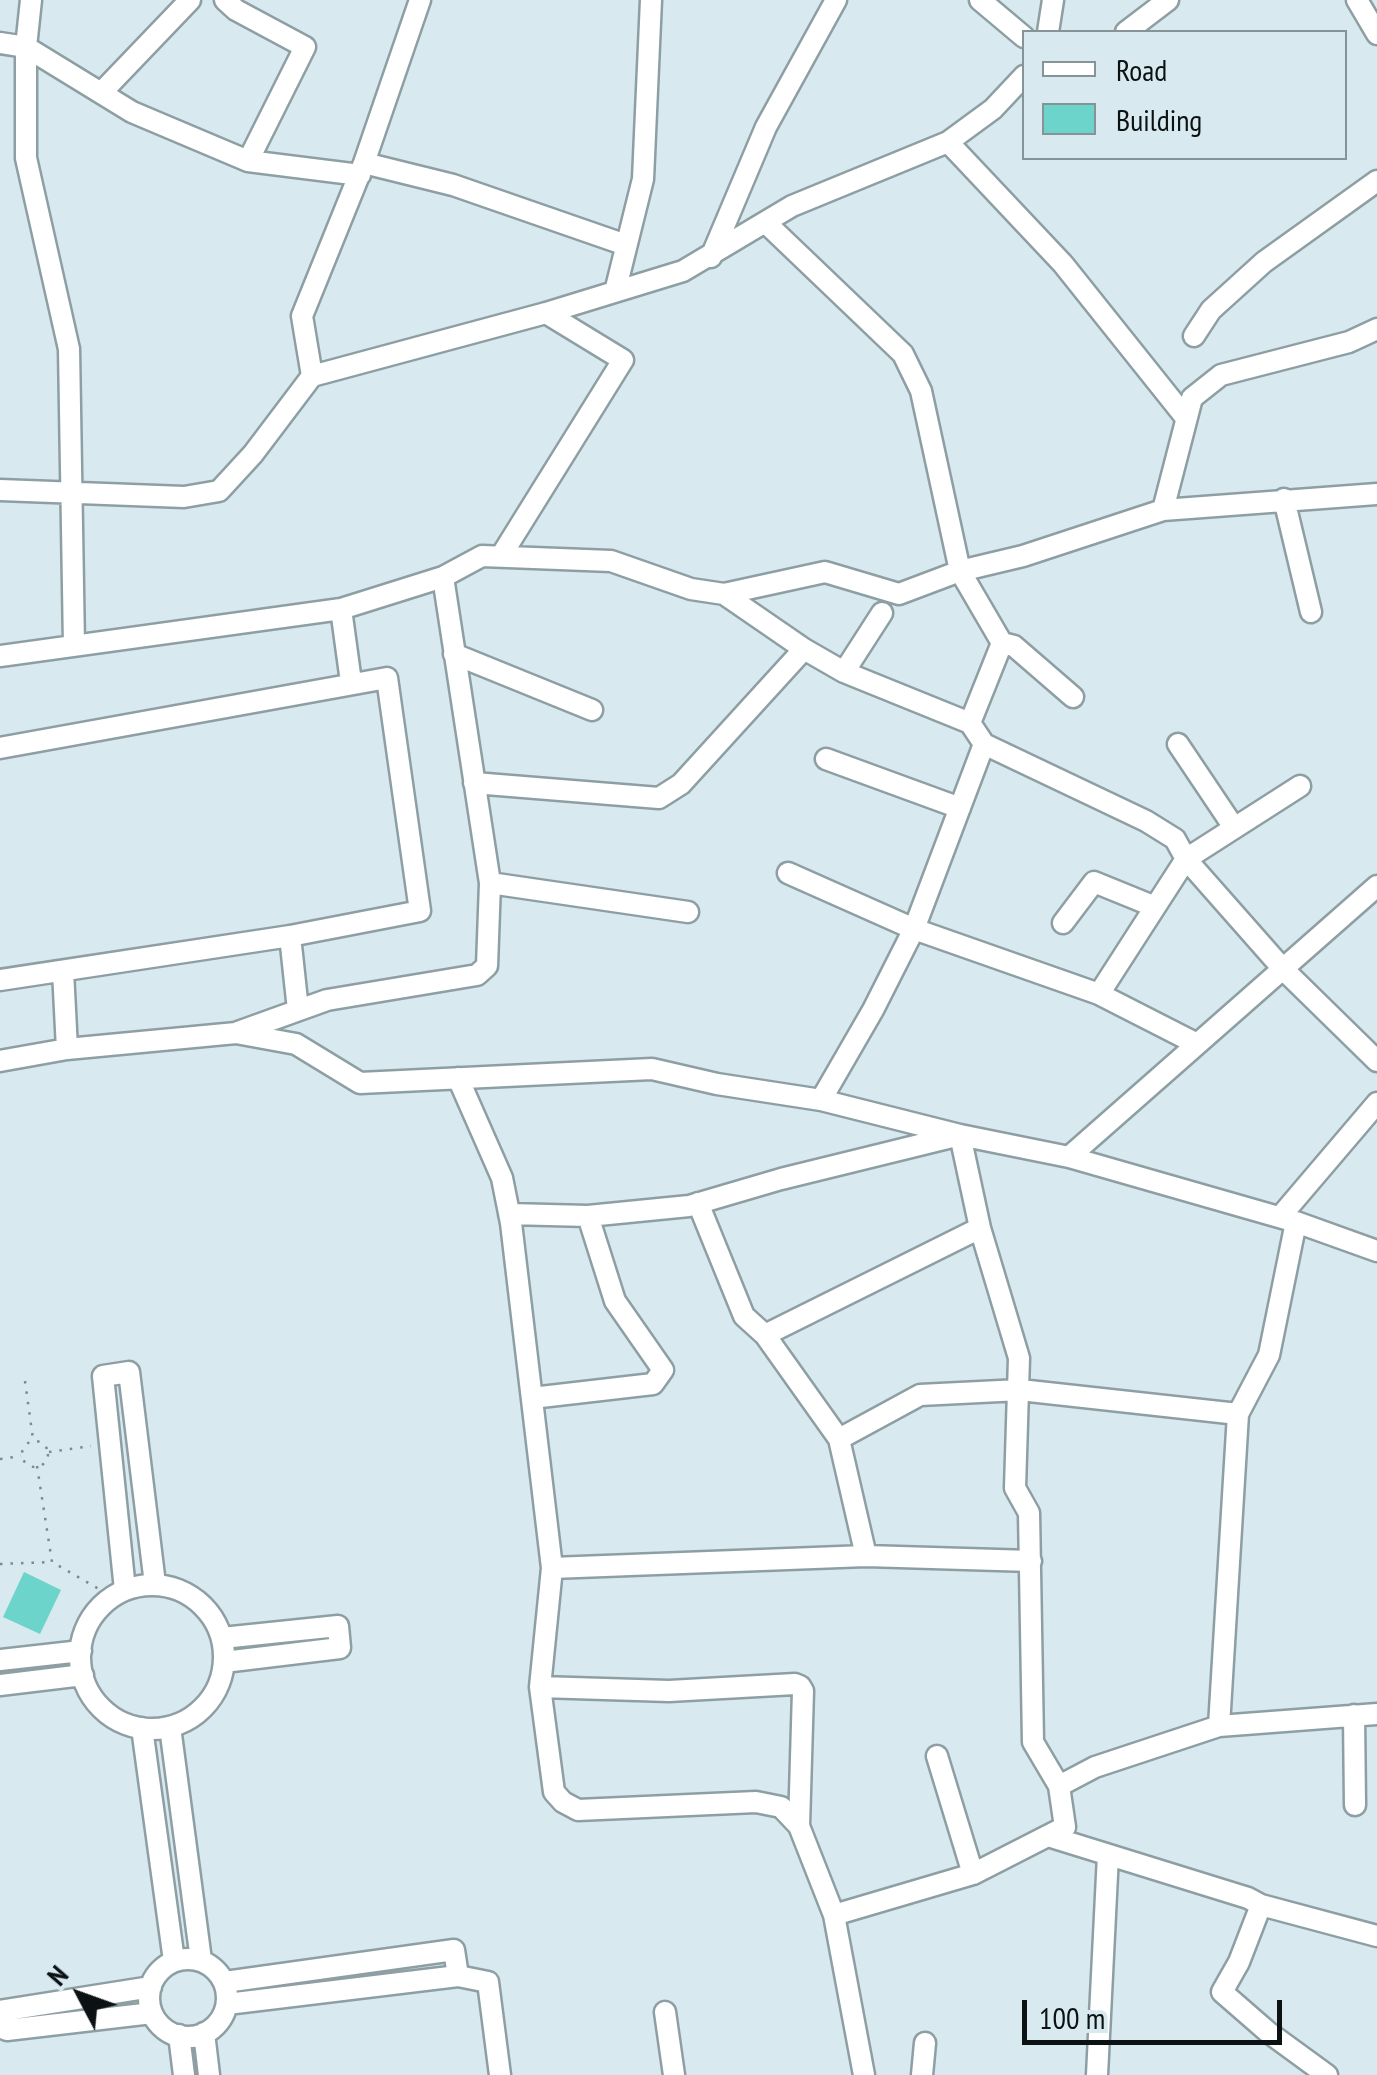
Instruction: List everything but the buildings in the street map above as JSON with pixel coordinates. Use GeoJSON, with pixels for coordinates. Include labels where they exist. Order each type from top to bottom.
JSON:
{"type":"FeatureCollection","features":[{"type":"Feature","properties":{"kind":"street"},"geometry":{"type":"LineString","coordinates":[[31,0],[26,47],[26,158],[69,349],[74,646]]}},
{"type":"Feature","properties":{"kind":"street"},"geometry":{"type":"LineString","coordinates":[[101,93],[190,0]]}},
{"type":"Feature","properties":{"kind":"street"},"geometry":{"type":"LineString","coordinates":[[225,0],[304,47],[248,161]]}},
{"type":"Feature","properties":{"kind":"street"},"geometry":{"type":"LineString","coordinates":[[312,376],[302,316],[362,169],[420,0]]}},
{"type":"Feature","properties":{"kind":"street"},"geometry":{"type":"LineString","coordinates":[[615,292],[642,178],[651,0]]}},
{"type":"Feature","properties":{"kind":"street"},"geometry":{"type":"LineString","coordinates":[[711,257],[766,127],[836,0]]}},
{"type":"Feature","properties":{"kind":"street"},"geometry":{"type":"LineString","coordinates":[[980,0],[1022,35]]}},
{"type":"Feature","properties":{"kind":"street"},"geometry":{"type":"LineString","coordinates":[[1048,30],[1053,0]]}},
{"type":"Feature","properties":{"kind":"street"},"geometry":{"type":"LineString","coordinates":[[1129,30],[1168,0]]}},
{"type":"Feature","properties":{"kind":"street"},"geometry":{"type":"LineString","coordinates":[[1357,0],[1377,34]]}},
{"type":"Feature","properties":{"kind":"street"},"geometry":{"type":"LineString","coordinates":[[0,44],[26,47],[132,112],[248,161],[362,169],[453,185],[626,245]]}},
{"type":"Feature","properties":{"kind":"street"},"geometry":{"type":"LineString","coordinates":[[0,490],[184,497],[220,491],[312,376],[546,313],[683,271],[792,206],[948,142],[994,109],[1022,78]]}},
{"type":"Feature","properties":{"kind":"street"},"geometry":{"type":"LineString","coordinates":[[948,142],[1063,264],[1186,418]]}},
{"type":"Feature","properties":{"kind":"street"},"geometry":{"type":"LineString","coordinates":[[1194,336],[1211,310],[1264,262],[1377,180]]}},
{"type":"Feature","properties":{"kind":"street"},"geometry":{"type":"LineString","coordinates":[[766,223],[903,354],[922,391],[960,571],[1002,643],[1014,646],[1073,698]]}},
{"type":"Feature","properties":{"kind":"street"},"geometry":{"type":"LineString","coordinates":[[501,556],[622,360],[546,313]]}},
{"type":"Feature","properties":{"kind":"street"},"geometry":{"type":"LineString","coordinates":[[1164,510],[1192,398],[1221,375],[1348,342],[1377,329]]}},
{"type":"Feature","properties":{"kind":"street"},"geometry":{"type":"LineString","coordinates":[[0,656],[341,609],[443,577],[482,556],[610,561],[690,589],[724,594],[825,572],[899,594],[960,571],[1023,556],[1164,510],[1377,494]]}},
{"type":"Feature","properties":{"kind":"street"},"geometry":{"type":"LineString","coordinates":[[1284,499],[1311,612]]}},
{"type":"Feature","properties":{"kind":"street"},"geometry":{"type":"LineString","coordinates":[[0,1061],[236,1032],[327,1000],[477,975],[487,966],[490,884],[443,577]]}},
{"type":"Feature","properties":{"kind":"street"},"geometry":{"type":"LineString","coordinates":[[724,594],[844,672],[970,724],[984,744],[1146,821],[1175,839],[1186,859],[1282,969],[1377,1060]]}},
{"type":"Feature","properties":{"kind":"street"},"geometry":{"type":"LineString","coordinates":[[341,609],[351,682]]}},
{"type":"Feature","properties":{"kind":"street"},"geometry":{"type":"LineString","coordinates":[[844,672],[882,614]]}},
{"type":"Feature","properties":{"kind":"street"},"geometry":{"type":"LineString","coordinates":[[970,724],[1002,643]]}},
{"type":"Feature","properties":{"kind":"street"},"geometry":{"type":"LineString","coordinates":[[474,783],[659,798],[681,784],[804,649]]}},
{"type":"Feature","properties":{"kind":"street"},"geometry":{"type":"LineString","coordinates":[[454,654],[592,710]]}},
{"type":"Feature","properties":{"kind":"street"},"geometry":{"type":"LineString","coordinates":[[0,748],[387,678],[420,910],[290,936],[0,980]]}},
{"type":"Feature","properties":{"kind":"street"},"geometry":{"type":"LineString","coordinates":[[821,1100],[914,928],[984,744]]}},
{"type":"Feature","properties":{"kind":"street"},"geometry":{"type":"LineString","coordinates":[[1178,744],[1233,826]]}},
{"type":"Feature","properties":{"kind":"street"},"geometry":{"type":"LineString","coordinates":[[826,759],[960,808]]}},
{"type":"Feature","properties":{"kind":"street"},"geometry":{"type":"LineString","coordinates":[[1099,994],[1186,859],[1300,786]]}},
{"type":"Feature","properties":{"kind":"street"},"geometry":{"type":"LineString","coordinates":[[788,873],[914,928],[1099,994],[1198,1044]]}},
{"type":"Feature","properties":{"kind":"street"},"geometry":{"type":"LineString","coordinates":[[1062,923],[1094,882],[1153,906]]}},
{"type":"Feature","properties":{"kind":"street"},"geometry":{"type":"LineString","coordinates":[[490,884],[688,912]]}},
{"type":"Feature","properties":{"kind":"street"},"geometry":{"type":"LineString","coordinates":[[1069,1157],[1377,886]]}},
{"type":"Feature","properties":{"kind":"street"},"geometry":{"type":"LineString","coordinates":[[290,936],[298,1010]]}},
{"type":"Feature","properties":{"kind":"street"},"geometry":{"type":"LineString","coordinates":[[63,970],[67,1050]]}},
{"type":"Feature","properties":{"kind":"street"},"geometry":{"type":"LineString","coordinates":[[236,1032],[296,1044],[360,1083],[652,1069],[717,1084],[821,1100],[1069,1157],[1288,1219],[1377,1251]]}},
{"type":"Feature","properties":{"kind":"street"},"geometry":{"type":"LineString","coordinates":[[458,1078],[502,1178],[509,1214],[552,1568],[540,1686],[554,1792],[578,1810],[756,1802],[781,1807],[799,1826],[834,1915],[864,2075]]}},
{"type":"Feature","properties":{"kind":"street"},"geometry":{"type":"LineString","coordinates":[[1219,1726],[1238,1414],[1269,1354],[1288,1219],[1377,1103]]}},
{"type":"Feature","properties":{"kind":"street"},"geometry":{"type":"LineString","coordinates":[[509,1214],[588,1216],[698,1204],[781,1179],[960,1135]]}},
{"type":"Feature","properties":{"kind":"street"},"geometry":{"type":"LineString","coordinates":[[834,1915],[972,1874],[1065,1827],[1059,1786],[1033,1742],[1029,1513],[1016,1488],[1019,1358],[980,1228],[960,1135]]}},
{"type":"Feature","properties":{"kind":"street"},"geometry":{"type":"LineString","coordinates":[[698,1204],[744,1316],[765,1335],[839,1439],[866,1556]]}},
{"type":"Feature","properties":{"kind":"street"},"geometry":{"type":"LineString","coordinates":[[532,1398],[653,1384],[663,1370],[615,1301],[588,1216]]}},
{"type":"Feature","properties":{"kind":"street"},"geometry":{"type":"LineString","coordinates":[[765,1335],[980,1228]]}},
{"type":"Feature","properties":{"kind":"street"},"geometry":{"type":"LineString","coordinates":[[119,1593],[103,1376],[128,1372],[155,1584]]}},
{"type":"Feature","properties":{"kind":"street"},"geometry":{"type":"LineString","coordinates":[[839,1439],[920,1394],[1020,1390],[1238,1414]]}},
{"type":"Feature","properties":{"kind":"street"},"geometry":{"type":"LineString","coordinates":[[552,1568],[866,1556],[1031,1562]]}},
{"type":"Feature","properties":{"kind":"street"},"geometry":{"type":"LineString","coordinates":[[155,1584],[194,1597],[209,1611],[222,1638],[224,1662],[217,1689],[189,1719],[170,1727],[142,1728],[111,1716],[96,1702],[83,1675],[80,1651],[88,1624],[119,1593],[155,1584]]}},
{"type":"Feature","properties":{"kind":"street"},"geometry":{"type":"LineString","coordinates":[[222,1638],[338,1626],[340,1648],[224,1662]]}},
{"type":"Feature","properties":{"kind":"street"},"geometry":{"type":"LineString","coordinates":[[0,1660],[80,1651]]}},
{"type":"Feature","properties":{"kind":"street"},"geometry":{"type":"LineString","coordinates":[[0,1684],[83,1675]]}},
{"type":"Feature","properties":{"kind":"street"},"geometry":{"type":"LineString","coordinates":[[540,1686],[669,1691],[800,1686],[803,1691],[799,1826]]}},
{"type":"Feature","properties":{"kind":"street"},"geometry":{"type":"LineString","coordinates":[[1059,1786],[1094,1768],[1219,1726],[1377,1714]]}},
{"type":"Feature","properties":{"kind":"street"},"geometry":{"type":"LineString","coordinates":[[1354,1715],[1355,1805]]}},
{"type":"Feature","properties":{"kind":"street"},"geometry":{"type":"LineString","coordinates":[[170,1727],[201,1960]]}},
{"type":"Feature","properties":{"kind":"street"},"geometry":{"type":"LineString","coordinates":[[142,1728],[174,1961]]}},
{"type":"Feature","properties":{"kind":"street"},"geometry":{"type":"LineString","coordinates":[[936,1756],[972,1874]]}},
{"type":"Feature","properties":{"kind":"street"},"geometry":{"type":"LineString","coordinates":[[1048,1836],[1261,1905],[1377,1936]]}},
{"type":"Feature","properties":{"kind":"street"},"geometry":{"type":"LineString","coordinates":[[1097,2075],[1108,1855]]}},
{"type":"Feature","properties":{"kind":"street"},"geometry":{"type":"LineString","coordinates":[[1261,1905],[1240,1962],[1222,1992],[1327,2075]]}},
{"type":"Feature","properties":{"kind":"street"},"geometry":{"type":"LineString","coordinates":[[224,1982],[454,1950],[458,1976]]}},
{"type":"Feature","properties":{"kind":"street"},"geometry":{"type":"LineString","coordinates":[[201,1960],[211,1965],[224,1982],[227,2004],[217,2024],[204,2033],[179,2036],[166,2030],[152,2012],[151,1988],[160,1971],[174,1961],[201,1960]]}},
{"type":"Feature","properties":{"kind":"street"},"geometry":{"type":"LineString","coordinates":[[227,2004],[458,1976],[488,1982],[500,2075]]}},
{"type":"Feature","properties":{"kind":"street"},"geometry":{"type":"LineString","coordinates":[[0,2011],[151,1988]]}},
{"type":"Feature","properties":{"kind":"street"},"geometry":{"type":"LineString","coordinates":[[0,2027],[7,2030],[152,2012]]}},
{"type":"Feature","properties":{"kind":"street"},"geometry":{"type":"LineString","coordinates":[[665,2012],[674,2075]]}},
{"type":"Feature","properties":{"kind":"street"},"geometry":{"type":"LineString","coordinates":[[204,2033],[210,2075]]}},
{"type":"Feature","properties":{"kind":"street"},"geometry":{"type":"LineString","coordinates":[[179,2036],[184,2075]]}},
{"type":"Feature","properties":{"kind":"street"},"geometry":{"type":"LineString","coordinates":[[922,2075],[925,2043]]}},
{"type":"Feature","properties":{"kind":"path"},"geometry":{"type":"LineString","coordinates":[[25,1381],[33,1441]]}},
{"type":"Feature","properties":{"kind":"path"},"geometry":{"type":"LineString","coordinates":[[33,1441],[44,1444],[48,1452],[46,1460],[37,1466],[26,1463],[23,1456],[24,1447],[33,1441]]}},
{"type":"Feature","properties":{"kind":"path"},"geometry":{"type":"LineString","coordinates":[[48,1452],[110,1444]]}},
{"type":"Feature","properties":{"kind":"path"},"geometry":{"type":"LineString","coordinates":[[0,1459],[23,1456]]}},
{"type":"Feature","properties":{"kind":"path"},"geometry":{"type":"LineString","coordinates":[[37,1466],[52,1562]]}},
{"type":"Feature","properties":{"kind":"path"},"geometry":{"type":"LineString","coordinates":[[0,1564],[52,1562],[119,1593]]}}]}
